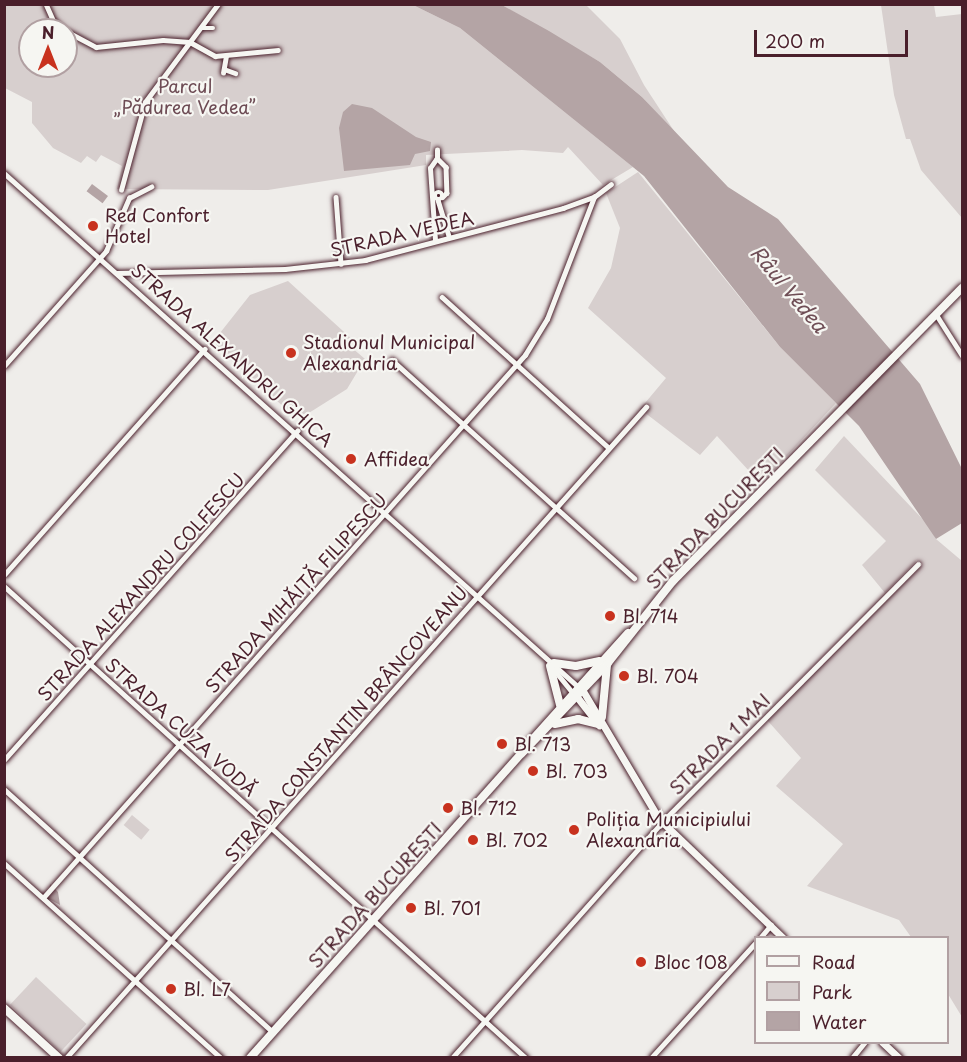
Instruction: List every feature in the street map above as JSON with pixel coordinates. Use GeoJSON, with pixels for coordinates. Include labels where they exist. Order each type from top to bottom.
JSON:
{"type":"FeatureCollection","features":[{"type":"Feature","properties":{"kind":"main road","name":"STRADA BUCUREȘTI"},"geometry":{"type":"LineString","coordinates":[[522,753],[550,726],[673,581],[963,288]]}},
{"type":"Feature","properties":{"kind":"main road"},"geometry":{"type":"LineString","coordinates":[[550,726],[570,720],[600,720],[604,662],[576,666],[552,664],[560,705]]}},
{"type":"Feature","properties":{"kind":"main road","name":"STRADA BUCUREȘTI"},"geometry":{"type":"LineString","coordinates":[[250,1058],[522,753],[560,705],[578,691]]}},
{"type":"Feature","properties":{"kind":"main road"},"geometry":{"type":"LineString","coordinates":[[4,1008],[60,1058]]}},
{"type":"Feature","properties":{"kind":"street"},"geometry":{"type":"LineString","coordinates":[[46,4],[52,18]]}},
{"type":"Feature","properties":{"kind":"street"},"geometry":{"type":"LineString","coordinates":[[121,190],[145,102],[218,4]]}},
{"type":"Feature","properties":{"kind":"street"},"geometry":{"type":"LineString","coordinates":[[201,28],[213,28]]}},
{"type":"Feature","properties":{"kind":"street"},"geometry":{"type":"LineString","coordinates":[[78,38],[96,47],[163,40],[190,42],[205,53],[226,56],[278,50]]}},
{"type":"Feature","properties":{"kind":"street"},"geometry":{"type":"LineString","coordinates":[[226,56],[224,71],[235,73]]}},
{"type":"Feature","properties":{"kind":"street"},"geometry":{"type":"LineString","coordinates":[[437,150],[437,158],[431,165],[437,198],[449,236]]}},
{"type":"Feature","properties":{"kind":"street"},"geometry":{"type":"LineString","coordinates":[[437,158],[446,167],[447,193],[437,198]]}},
{"type":"Feature","properties":{"kind":"street","name":"STRADA ALEXANDRU GHICA"},"geometry":{"type":"LineString","coordinates":[[4,173],[297,431],[545,657],[578,691],[600,720],[662,822],[781,936]]}},
{"type":"Feature","properties":{"kind":"street","name":"STRADA VEDEA"},"geometry":{"type":"LineString","coordinates":[[117,273],[341,264],[517,221],[594,197],[611,184]]}},
{"type":"Feature","properties":{"kind":"street"},"geometry":{"type":"LineString","coordinates":[[4,366],[100,259],[126,201],[151,187]]}},
{"type":"Feature","properties":{"kind":"street"},"geometry":{"type":"LineString","coordinates":[[336,197],[341,264]]}},
{"type":"Feature","properties":{"kind":"street","name":"STRADA MIHĂIȚĂ FILIPESCU"},"geometry":{"type":"LineString","coordinates":[[44,898],[516,365],[546,318],[594,197]]}},
{"type":"Feature","properties":{"kind":"street"},"geometry":{"type":"LineString","coordinates":[[435,240],[437,198]]}},
{"type":"Feature","properties":{"kind":"street"},"geometry":{"type":"LineString","coordinates":[[130,285],[136,272]]}},
{"type":"Feature","properties":{"kind":"street"},"geometry":{"type":"LineString","coordinates":[[441,297],[609,448]]}},
{"type":"Feature","properties":{"kind":"street"},"geometry":{"type":"LineString","coordinates":[[936,314],[963,355]]}},
{"type":"Feature","properties":{"kind":"street"},"geometry":{"type":"LineString","coordinates":[[4,575],[205,349]]}},
{"type":"Feature","properties":{"kind":"street"},"geometry":{"type":"LineString","coordinates":[[392,360],[634,578]]}},
{"type":"Feature","properties":{"kind":"street","name":"STRADA CONSTANTIN BRÂNCOVEANU"},"geometry":{"type":"LineString","coordinates":[[66,1058],[646,407]]}},
{"type":"Feature","properties":{"kind":"street","name":"STRADA ALEXANDRU COLFESCU"},"geometry":{"type":"LineString","coordinates":[[4,760],[297,431]]}},
{"type":"Feature","properties":{"kind":"street","name":"STRADA 1 MAI"},"geometry":{"type":"LineString","coordinates":[[453,1058],[662,822],[918,564]]}},
{"type":"Feature","properties":{"kind":"street","name":"STRADA CUZA VODĂ"},"geometry":{"type":"LineString","coordinates":[[4,586],[375,919],[526,1058]]}},
{"type":"Feature","properties":{"kind":"street","name":"STRADA ALEXANDRU GHICA"},"geometry":{"type":"LineString","coordinates":[[552,664],[578,691]]}},
{"type":"Feature","properties":{"kind":"street"},"geometry":{"type":"LineString","coordinates":[[4,789],[273,1032]]}},
{"type":"Feature","properties":{"kind":"street"},"geometry":{"type":"LineString","coordinates":[[4,863],[221,1058]]}},
{"type":"Feature","properties":{"kind":"street"},"geometry":{"type":"LineString","coordinates":[[762,936],[771,925]]}},
{"type":"Feature","properties":{"kind":"street"},"geometry":{"type":"LineString","coordinates":[[651,1058],[754,944]]}},
{"type":"Feature","properties":{"kind":"street"},"geometry":{"type":"LineString","coordinates":[[852,1058],[863,1044]]}},
{"type":"Feature","properties":{"kind":"street"},"geometry":{"type":"LineString","coordinates":[[884,1044],[899,1058]]}},
{"type":"Feature","properties":{"kind":"green space","name":"Parcul „Pădurea Vedea”"},"geometry":{"type":"Polygon","coordinates":[[[4,5],[413,5],[460,28],[633,167],[603,185],[568,147],[563,153],[522,150],[426,155],[426,165],[268,190],[117,189],[122,166],[101,155],[96,162],[87,156],[81,163],[53,148],[32,123],[32,102],[5,88],[4,5]]]}},
{"type":"Feature","properties":{"kind":"green space"},"geometry":{"type":"Polygon","coordinates":[[[502,5],[586,5],[620,39],[644,85],[676,134],[642,97],[600,62],[502,5]]]}},
{"type":"Feature","properties":{"kind":"green space"},"geometry":{"type":"Polygon","coordinates":[[[881,5],[934,5],[936,17],[962,14],[962,218],[921,170],[910,139],[906,139],[894,95],[881,5]]]}},
{"type":"Feature","properties":{"kind":"green space"},"geometry":{"type":"Polygon","coordinates":[[[638,172],[780,347],[836,403],[761,484],[717,436],[700,455],[640,409],[666,378],[588,308],[611,268],[620,228],[606,193],[638,172]]]}},
{"type":"Feature","properties":{"kind":"green space","name":"Stadionul Municipal Alexandria"},"geometry":{"type":"Polygon","coordinates":[[[288,281],[354,341],[351,347],[365,359],[347,389],[304,416],[294,416],[216,347],[216,338],[250,295],[288,281]]]}},
{"type":"Feature","properties":{"kind":"green space"},"geometry":{"type":"Polygon","coordinates":[[[844,436],[930,527],[936,539],[962,561],[962,1017],[949,996],[949,936],[910,936],[899,920],[807,886],[843,844],[776,786],[801,758],[767,720],[920,567],[917,560],[885,593],[862,565],[886,541],[815,470],[844,436]]]}},
{"type":"Feature","properties":{"kind":"green space"},"geometry":{"type":"Polygon","coordinates":[[[132,815],[150,830],[141,840],[124,825],[132,815]]]}},
{"type":"Feature","properties":{"kind":"green space"},"geometry":{"type":"Polygon","coordinates":[[[36,977],[86,1024],[61,1052],[10,1005],[36,977]]]}},
{"type":"Feature","properties":{"kind":"water","name":"Râul Vedea"},"geometry":{"type":"Polygon","coordinates":[[[413,5],[502,5],[549,31],[600,62],[642,97],[728,187],[778,219],[920,384],[962,469],[962,523],[936,539],[859,426],[780,347],[644,176],[460,28],[413,5]]]}},
{"type":"Feature","properties":{"kind":"water"},"geometry":{"type":"Polygon","coordinates":[[[352,104],[372,108],[416,137],[431,142],[430,151],[415,154],[410,165],[344,171],[339,128],[343,112],[352,104]]]}},
{"type":"Feature","properties":{"kind":"water"},"geometry":{"type":"Polygon","coordinates":[[[92,184],[108,196],[103,203],[87,191],[92,184]]]}},
{"type":"Feature","properties":{"kind":"water"},"geometry":{"type":"Polygon","coordinates":[[[50,884],[58,892],[60,905],[49,899],[45,904],[40,898],[49,893],[50,884]]]}},
{"type":"Feature","properties":{"kind":"place","name":"Red Confort Hotel"},"geometry":{"type":"Point","coordinates":[93,226]}},
{"type":"Feature","properties":{"kind":"place","name":"Stadionul Municipal Alexandria"},"geometry":{"type":"Point","coordinates":[291,353]}},
{"type":"Feature","properties":{"kind":"place","name":"Affidea"},"geometry":{"type":"Point","coordinates":[351,459]}},
{"type":"Feature","properties":{"kind":"place","name":"Bl. 714"},"geometry":{"type":"Point","coordinates":[610,616]}},
{"type":"Feature","properties":{"kind":"place","name":"Bl. 704"},"geometry":{"type":"Point","coordinates":[624,676]}},
{"type":"Feature","properties":{"kind":"place","name":"Bl. 713"},"geometry":{"type":"Point","coordinates":[502,744]}},
{"type":"Feature","properties":{"kind":"place","name":"Bl. 703"},"geometry":{"type":"Point","coordinates":[533,771]}},
{"type":"Feature","properties":{"kind":"place","name":"Bl. 712"},"geometry":{"type":"Point","coordinates":[448,808]}},
{"type":"Feature","properties":{"kind":"place","name":"Poliția Municipiului Alexandria"},"geometry":{"type":"Point","coordinates":[574,830]}},
{"type":"Feature","properties":{"kind":"place","name":"Bl. 702"},"geometry":{"type":"Point","coordinates":[473,840]}},
{"type":"Feature","properties":{"kind":"place","name":"Bl. 701"},"geometry":{"type":"Point","coordinates":[411,908]}},
{"type":"Feature","properties":{"kind":"place","name":"Bloc 108"},"geometry":{"type":"Point","coordinates":[641,962]}},
{"type":"Feature","properties":{"kind":"place","name":"Bl. L7"},"geometry":{"type":"Point","coordinates":[171,989]}}]}
